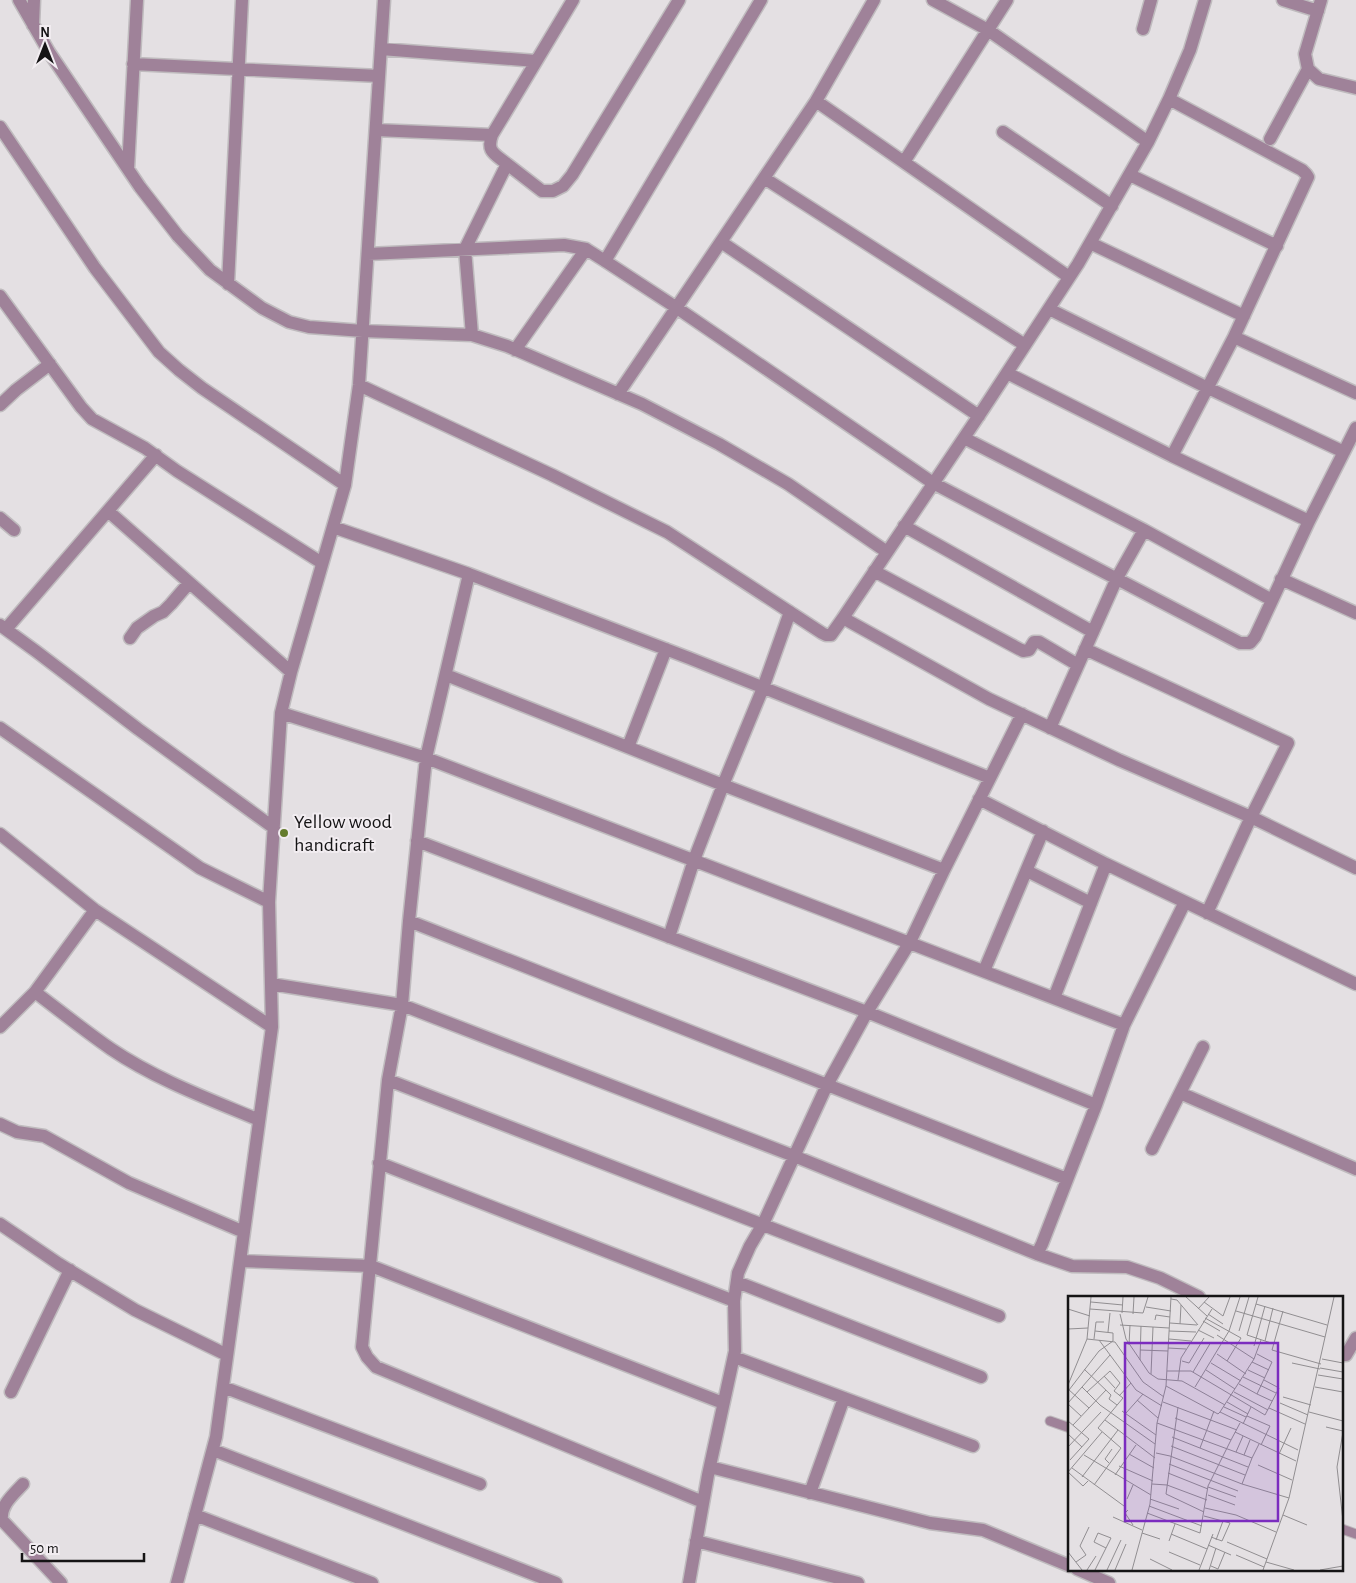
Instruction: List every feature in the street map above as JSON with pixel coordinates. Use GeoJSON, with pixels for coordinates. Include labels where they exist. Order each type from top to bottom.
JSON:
{"type":"FeatureCollection","features":[{"type":"Feature","properties":{"kind":"street"},"geometry":{"type":"LineString","coordinates":[[19,0],[49,52],[128,170],[178,236],[210,270],[262,308],[289,322],[309,327],[362,331],[472,334],[515,350],[642,404],[719,444],[788,484],[887,552]]}},
{"type":"Feature","properties":{"kind":"street"},"geometry":{"type":"LineString","coordinates":[[34,0],[34,25]]}},
{"type":"Feature","properties":{"kind":"street"},"geometry":{"type":"LineString","coordinates":[[128,170],[136,0]]}},
{"type":"Feature","properties":{"kind":"street"},"geometry":{"type":"LineString","coordinates":[[228,284],[242,0]]}},
{"type":"Feature","properties":{"kind":"street"},"geometry":{"type":"LineString","coordinates":[[177,1583],[216,1437],[272,1027],[269,902],[281,713],[345,485],[359,385],[384,0]]}},
{"type":"Feature","properties":{"kind":"street"},"geometry":{"type":"LineString","coordinates":[[573,0],[492,134],[490,148],[492,152],[542,191],[553,191],[563,186],[572,175],[679,0]]}},
{"type":"Feature","properties":{"kind":"street"},"geometry":{"type":"LineString","coordinates":[[605,261],[761,0]]}},
{"type":"Feature","properties":{"kind":"street"},"geometry":{"type":"LineString","coordinates":[[618,394],[816,101],[874,0]]}},
{"type":"Feature","properties":{"kind":"street"},"geometry":{"type":"LineString","coordinates":[[933,0],[988,30],[1148,142]]}},
{"type":"Feature","properties":{"kind":"street"},"geometry":{"type":"LineString","coordinates":[[904,162],[1008,0]]}},
{"type":"Feature","properties":{"kind":"street"},"geometry":{"type":"LineString","coordinates":[[1143,29],[1151,0]]}},
{"type":"Feature","properties":{"kind":"street"},"geometry":{"type":"LineString","coordinates":[[359,385],[552,475],[667,532],[826,635],[831,635],[979,416],[1049,309],[1112,206],[1148,142],[1169,99],[1190,50],[1205,0]]}},
{"type":"Feature","properties":{"kind":"street"},"geometry":{"type":"LineString","coordinates":[[1283,0],[1320,6],[1305,54],[1308,69],[1320,79],[1356,88]]}},
{"type":"Feature","properties":{"kind":"street"},"geometry":{"type":"LineString","coordinates":[[381,49],[536,61]]}},
{"type":"Feature","properties":{"kind":"street"},"geometry":{"type":"LineString","coordinates":[[133,64],[379,76]]}},
{"type":"Feature","properties":{"kind":"street"},"geometry":{"type":"LineString","coordinates":[[1270,139],[1308,69]]}},
{"type":"Feature","properties":{"kind":"street"},"geometry":{"type":"LineString","coordinates":[[1169,99],[1306,174],[1308,177],[1234,337],[1172,456]]}},
{"type":"Feature","properties":{"kind":"street"},"geometry":{"type":"LineString","coordinates":[[816,101],[1069,277]]}},
{"type":"Feature","properties":{"kind":"street"},"geometry":{"type":"LineString","coordinates":[[0,127],[95,268],[159,352],[202,388],[345,485]]}},
{"type":"Feature","properties":{"kind":"street"},"geometry":{"type":"LineString","coordinates":[[376,130],[492,134]]}},
{"type":"Feature","properties":{"kind":"street"},"geometry":{"type":"LineString","coordinates":[[1003,132],[1112,206]]}},
{"type":"Feature","properties":{"kind":"street"},"geometry":{"type":"LineString","coordinates":[[472,334],[465,249],[507,164]]}},
{"type":"Feature","properties":{"kind":"street"},"geometry":{"type":"LineString","coordinates":[[1130,175],[1277,246]]}},
{"type":"Feature","properties":{"kind":"street"},"geometry":{"type":"LineString","coordinates":[[764,178],[1025,345]]}},
{"type":"Feature","properties":{"kind":"street"},"geometry":{"type":"LineString","coordinates":[[721,242],[979,416]]}},
{"type":"Feature","properties":{"kind":"street"},"geometry":{"type":"LineString","coordinates":[[1090,243],[1244,316]]}},
{"type":"Feature","properties":{"kind":"street"},"geometry":{"type":"LineString","coordinates":[[368,254],[564,245],[586,249],[677,308],[933,483],[1240,644],[1250,643],[1255,637],[1309,521],[1356,428]]}},
{"type":"Feature","properties":{"kind":"street"},"geometry":{"type":"LineString","coordinates":[[515,350],[586,249]]}},
{"type":"Feature","properties":{"kind":"street"},"geometry":{"type":"LineString","coordinates":[[0,296],[81,407],[92,419],[156,455],[177,471],[322,563]]}},
{"type":"Feature","properties":{"kind":"street"},"geometry":{"type":"LineString","coordinates":[[1049,309],[1208,388],[1344,452]]}},
{"type":"Feature","properties":{"kind":"street"},"geometry":{"type":"LineString","coordinates":[[1234,337],[1356,393]]}},
{"type":"Feature","properties":{"kind":"street"},"geometry":{"type":"LineString","coordinates":[[0,405],[50,364]]}},
{"type":"Feature","properties":{"kind":"street"},"geometry":{"type":"LineString","coordinates":[[1007,373],[1172,456],[1309,521]]}},
{"type":"Feature","properties":{"kind":"street"},"geometry":{"type":"LineString","coordinates":[[964,438],[1144,530],[1272,600]]}},
{"type":"Feature","properties":{"kind":"street"},"geometry":{"type":"LineString","coordinates":[[156,455],[3,627],[274,828]]}},
{"type":"Feature","properties":{"kind":"street"},"geometry":{"type":"LineString","coordinates":[[108,511],[291,672]]}},
{"type":"Feature","properties":{"kind":"street"},"geometry":{"type":"LineString","coordinates":[[0,518],[14,530]]}},
{"type":"Feature","properties":{"kind":"street"},"geometry":{"type":"LineString","coordinates":[[904,526],[1093,632]]}},
{"type":"Feature","properties":{"kind":"street"},"geometry":{"type":"LineString","coordinates":[[333,527],[469,574],[666,649],[990,778]]}},
{"type":"Feature","properties":{"kind":"street"},"geometry":{"type":"LineString","coordinates":[[1050,728],[1117,578],[1144,530]]}},
{"type":"Feature","properties":{"kind":"street"},"geometry":{"type":"LineString","coordinates":[[874,571],[1023,651],[1029,650],[1034,642],[1039,642],[1078,665]]}},
{"type":"Feature","properties":{"kind":"street"},"geometry":{"type":"LineString","coordinates":[[469,574],[426,758],[402,1005],[388,1080],[362,1347],[367,1357],[376,1367],[703,1502]]}},
{"type":"Feature","properties":{"kind":"street"},"geometry":{"type":"LineString","coordinates":[[1282,579],[1356,614]]}},
{"type":"Feature","properties":{"kind":"street"},"geometry":{"type":"LineString","coordinates":[[130,638],[138,628],[163,612],[189,583]]}},
{"type":"Feature","properties":{"kind":"street"},"geometry":{"type":"LineString","coordinates":[[668,937],[694,860],[763,688],[790,612]]}},
{"type":"Feature","properties":{"kind":"street"},"geometry":{"type":"LineString","coordinates":[[843,618],[989,699],[1119,760],[1251,817],[1356,868]]}},
{"type":"Feature","properties":{"kind":"street"},"geometry":{"type":"LineString","coordinates":[[628,747],[666,649]]}},
{"type":"Feature","properties":{"kind":"street"},"geometry":{"type":"LineString","coordinates":[[1085,649],[1288,743],[1251,817],[1207,913]]}},
{"type":"Feature","properties":{"kind":"street"},"geometry":{"type":"LineString","coordinates":[[446,675],[944,870]]}},
{"type":"Feature","properties":{"kind":"street"},"geometry":{"type":"LineString","coordinates":[[281,713],[426,758],[1124,1025]]}},
{"type":"Feature","properties":{"kind":"street"},"geometry":{"type":"LineString","coordinates":[[689,1583],[703,1502],[734,1357],[734,1301],[738,1273],[750,1246],[763,1224],[827,1085],[867,1012],[910,942],[1022,714]]}},
{"type":"Feature","properties":{"kind":"street"},"geometry":{"type":"LineString","coordinates":[[0,728],[200,868],[269,902]]}},
{"type":"Feature","properties":{"kind":"street"},"geometry":{"type":"LineString","coordinates":[[980,798],[1106,864],[1356,984]]}},
{"type":"Feature","properties":{"kind":"street"},"geometry":{"type":"LineString","coordinates":[[984,971],[1043,831]]}},
{"type":"Feature","properties":{"kind":"street"},"geometry":{"type":"LineString","coordinates":[[0,834],[96,910],[272,1027]]}},
{"type":"Feature","properties":{"kind":"street"},"geometry":{"type":"LineString","coordinates":[[417,841],[867,1012],[1096,1104]]}},
{"type":"Feature","properties":{"kind":"street"},"geometry":{"type":"LineString","coordinates":[[1054,998],[1106,864]]}},
{"type":"Feature","properties":{"kind":"street"},"geometry":{"type":"LineString","coordinates":[[1027,871],[1091,903]]}},
{"type":"Feature","properties":{"kind":"street"},"geometry":{"type":"LineString","coordinates":[[1037,1254],[1096,1104],[1124,1025],[1186,902]]}},
{"type":"Feature","properties":{"kind":"street"},"geometry":{"type":"LineString","coordinates":[[0,1027],[35,992],[96,910]]}},
{"type":"Feature","properties":{"kind":"street"},"geometry":{"type":"LineString","coordinates":[[409,921],[1067,1179]]}},
{"type":"Feature","properties":{"kind":"street"},"geometry":{"type":"LineString","coordinates":[[270,984],[402,1005],[794,1156],[1037,1254],[1072,1266],[1127,1267],[1160,1278],[1197,1296]]}},
{"type":"Feature","properties":{"kind":"street"},"geometry":{"type":"LineString","coordinates":[[35,992],[112,1050],[154,1074],[259,1120]]}},
{"type":"Feature","properties":{"kind":"street"},"geometry":{"type":"LineString","coordinates":[[1152,1149],[1203,1047]]}},
{"type":"Feature","properties":{"kind":"street"},"geometry":{"type":"LineString","coordinates":[[388,1080],[999,1316]]}},
{"type":"Feature","properties":{"kind":"street"},"geometry":{"type":"LineString","coordinates":[[1180,1093],[1356,1169]]}},
{"type":"Feature","properties":{"kind":"street"},"geometry":{"type":"LineString","coordinates":[[0,1124],[17,1132],[44,1136],[128,1183],[244,1232]]}},
{"type":"Feature","properties":{"kind":"street"},"geometry":{"type":"LineString","coordinates":[[379,1163],[734,1301]]}},
{"type":"Feature","properties":{"kind":"street"},"geometry":{"type":"LineString","coordinates":[[0,1224],[135,1310],[227,1356]]}},
{"type":"Feature","properties":{"kind":"street"},"geometry":{"type":"LineString","coordinates":[[240,1261],[371,1266],[723,1403]]}},
{"type":"Feature","properties":{"kind":"street"},"geometry":{"type":"LineString","coordinates":[[11,1392],[70,1270]]}},
{"type":"Feature","properties":{"kind":"street"},"geometry":{"type":"LineString","coordinates":[[737,1282],[981,1377]]}},
{"type":"Feature","properties":{"kind":"street"},"geometry":{"type":"LineString","coordinates":[[1344,1355],[1346,1355],[1356,1338]]}},
{"type":"Feature","properties":{"kind":"street"},"geometry":{"type":"LineString","coordinates":[[734,1357],[973,1446]]}},
{"type":"Feature","properties":{"kind":"street"},"geometry":{"type":"LineString","coordinates":[[223,1387],[480,1484]]}},
{"type":"Feature","properties":{"kind":"street"},"geometry":{"type":"LineString","coordinates":[[810,1493],[844,1398]]}},
{"type":"Feature","properties":{"kind":"street"},"geometry":{"type":"LineString","coordinates":[[213,1450],[556,1583]]}},
{"type":"Feature","properties":{"kind":"street"},"geometry":{"type":"LineString","coordinates":[[710,1467],[930,1524],[983,1530],[1068,1565]]}},
{"type":"Feature","properties":{"kind":"street"},"geometry":{"type":"LineString","coordinates":[[23,1484],[3,1505],[0,1515],[2,1520],[61,1583]]}},
{"type":"Feature","properties":{"kind":"street"},"geometry":{"type":"LineString","coordinates":[[195,1515],[372,1583]]}},
{"type":"Feature","properties":{"kind":"street"},"geometry":{"type":"LineString","coordinates":[[696,1541],[858,1583]]}},
{"type":"Feature","properties":{"kind":"street"},"geometry":{"type":"LineString","coordinates":[[1079,1570],[1109,1583]]}},
{"type":"Feature","properties":{"kind":"lane"},"geometry":{"type":"LineString","coordinates":[[1050,1421],[1068,1427]]}},
{"type":"Feature","properties":{"kind":"lane"},"geometry":{"type":"LineString","coordinates":[[1344,1530],[1356,1534]]}},
{"type":"Feature","properties":{"kind":"place","name":"Yellow wood handicraft"},"geometry":{"type":"Point","coordinates":[284,833]}}]}
